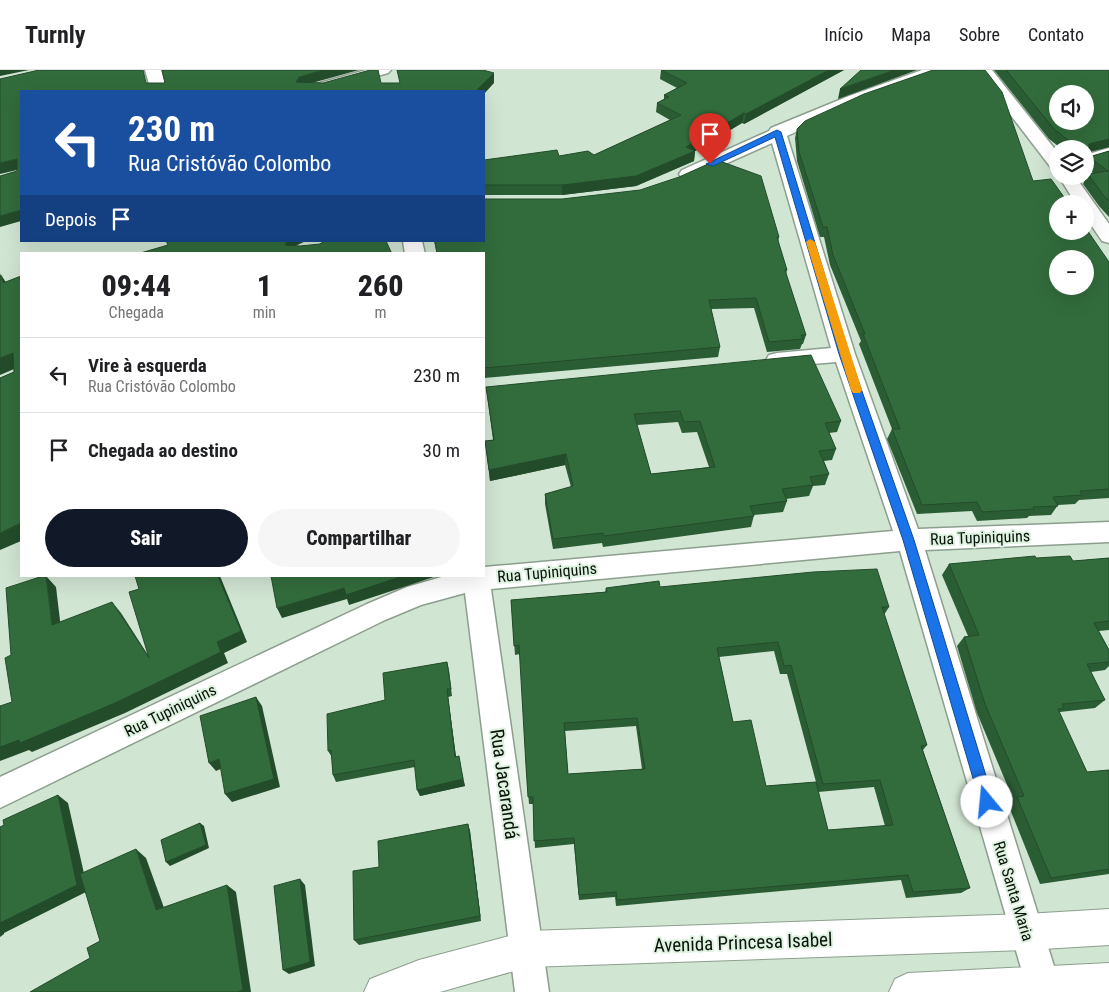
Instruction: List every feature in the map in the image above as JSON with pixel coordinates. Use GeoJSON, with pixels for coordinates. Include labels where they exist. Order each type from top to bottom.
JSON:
{"type":"FeatureCollection","features":[{"type":"Feature","properties":{"kind":"main road","name":"Avenida Princesa Isabel"},"geometry":{"type":"LineString","coordinates":[[383,992],[419,978],[528,949],[1026,932],[1109,927]]}},
{"type":"Feature","properties":{"kind":"main road"},"geometry":{"type":"LineString","coordinates":[[908,992],[1044,989],[1109,982]]}},
{"type":"Feature","properties":{"kind":"street"},"geometry":{"type":"LineString","coordinates":[[153,70],[159,90]]}},
{"type":"Feature","properties":{"kind":"street"},"geometry":{"type":"LineString","coordinates":[[312,90],[383,70]]}},
{"type":"Feature","properties":{"kind":"street"},"geometry":{"type":"LineString","coordinates":[[672,181],[777,132],[855,99],[937,70]]}},
{"type":"Feature","properties":{"kind":"street"},"geometry":{"type":"LineString","coordinates":[[984,70],[1049,153]]}},
{"type":"Feature","properties":{"kind":"street","name":"Rua Santa Maria"},"geometry":{"type":"LineString","coordinates":[[777,132],[844,354],[908,540],[1044,989]]}},
{"type":"Feature","properties":{"kind":"street"},"geometry":{"type":"LineString","coordinates":[[1094,157],[1109,153]]}},
{"type":"Feature","properties":{"kind":"street"},"geometry":{"type":"LineString","coordinates":[[1072,185],[1109,237]]}},
{"type":"Feature","properties":{"kind":"street"},"geometry":{"type":"LineString","coordinates":[[756,362],[844,354]]}},
{"type":"Feature","properties":{"kind":"street","name":"Rua Tupiniquins"},"geometry":{"type":"LineString","coordinates":[[485,576],[908,540],[1109,532]]}},
{"type":"Feature","properties":{"kind":"street","name":"Rua Tupiniquins"},"geometry":{"type":"LineString","coordinates":[[0,793],[376,612],[416,595],[476,577]]}},
{"type":"Feature","properties":{"kind":"street","name":"Rua Jacarandá"},"geometry":{"type":"LineString","coordinates":[[476,577],[528,949],[532,992]]}},
{"type":"Feature","properties":{"kind":"building"},"geometry":{"type":"Polygon","coordinates":[[[39,70],[143,70],[146,83],[165,83],[162,70],[323,70],[299,77],[296,82],[323,83],[370,70],[378,70],[381,83],[400,83],[397,70],[483,70],[494,73],[477,90],[20,90],[20,210],[0,216],[0,176],[17,171],[17,159],[0,163],[0,79],[39,70]]]}},
{"type":"Feature","properties":{"kind":"building"},"geometry":{"type":"Polygon","coordinates":[[[661,70],[829,70],[746,114],[744,113],[686,147],[695,151],[636,176],[562,185],[485,185],[485,160],[557,150],[559,156],[588,151],[594,155],[681,115],[657,103],[669,97],[664,95],[687,83],[661,70]]]}},
{"type":"Feature","properties":{"kind":"building"},"geometry":{"type":"Polygon","coordinates":[[[861,70],[894,70],[840,89],[861,70]]]}},
{"type":"Feature","properties":{"kind":"building"},"geometry":{"type":"Polygon","coordinates":[[[933,70],[985,70],[1002,92],[1033,181],[1049,179],[1049,185],[1055,185],[1063,195],[1049,195],[1049,240],[1094,240],[1109,262],[1109,489],[1080,491],[1082,495],[1053,497],[1058,506],[1033,507],[1034,509],[982,512],[977,502],[922,505],[892,429],[900,429],[833,255],[827,227],[823,227],[799,152],[797,129],[805,121],[864,94],[933,70]]]}},
{"type":"Feature","properties":{"kind":"building"},"geometry":{"type":"Polygon","coordinates":[[[1006,70],[1109,70],[1109,139],[1094,143],[1094,140],[1068,140],[1055,130],[1094,130],[1094,85],[1049,85],[1049,123],[1006,70]]]}},
{"type":"Feature","properties":{"kind":"building"},"geometry":{"type":"Polygon","coordinates":[[[1109,151],[1109,201],[1094,182],[1094,173],[1108,171],[1094,161],[1094,156],[1109,151]]]}},
{"type":"Feature","properties":{"kind":"building"},"geometry":{"type":"Polygon","coordinates":[[[717,160],[761,176],[779,237],[777,237],[787,270],[785,270],[806,335],[801,335],[803,339],[769,342],[756,298],[709,300],[720,347],[485,368],[485,252],[437,252],[435,242],[485,242],[485,199],[562,199],[640,190],[679,177],[717,160]]]}},
{"type":"Feature","properties":{"kind":"building"},"geometry":{"type":"Polygon","coordinates":[[[166,242],[286,242],[285,245],[300,246],[320,244],[323,242],[386,242],[391,252],[144,252],[168,245],[166,242]]]}},
{"type":"Feature","properties":{"kind":"building"},"geometry":{"type":"Polygon","coordinates":[[[0,275],[3,283],[20,276],[20,523],[0,533],[0,378],[14,372],[13,353],[0,358],[0,275]]]}},
{"type":"Feature","properties":{"kind":"building"},"geometry":{"type":"Polygon","coordinates":[[[811,355],[841,421],[825,423],[836,449],[819,451],[829,474],[810,477],[813,485],[782,489],[787,501],[750,506],[754,516],[604,536],[603,533],[553,539],[545,494],[573,486],[566,454],[489,470],[485,441],[494,440],[486,387],[811,355]],[[680,411],[634,414],[651,474],[715,467],[700,421],[684,422],[680,411]]]}},
{"type":"Feature","properties":{"kind":"building"},"geometry":{"type":"Polygon","coordinates":[[[1035,556],[1036,558],[1070,556],[1073,561],[1109,558],[1109,621],[1094,623],[1109,650],[1109,662],[1087,664],[1105,700],[1062,704],[1064,708],[1058,709],[1087,772],[1109,770],[1109,869],[1051,878],[1017,797],[1024,796],[985,704],[964,637],[979,635],[949,564],[1035,556]]]}},
{"type":"Feature","properties":{"kind":"building"},"geometry":{"type":"Polygon","coordinates":[[[877,569],[889,607],[882,607],[927,745],[921,746],[970,888],[913,892],[908,875],[617,900],[616,892],[579,895],[574,838],[534,841],[533,797],[528,797],[519,645],[514,646],[511,600],[607,592],[606,588],[659,581],[660,587],[813,572],[877,569]],[[778,642],[717,648],[733,722],[751,720],[766,786],[816,782],[828,830],[893,825],[880,780],[823,784],[791,665],[784,666],[778,642]],[[637,718],[564,723],[568,774],[645,769],[637,718]]]}},
{"type":"Feature","properties":{"kind":"building"},"geometry":{"type":"Polygon","coordinates":[[[40,577],[46,577],[52,625],[112,602],[149,658],[129,592],[139,589],[135,577],[218,577],[241,631],[217,642],[221,652],[115,703],[20,743],[19,740],[0,747],[0,706],[12,702],[5,658],[11,655],[6,588],[40,577]]]}},
{"type":"Feature","properties":{"kind":"building"},"geometry":{"type":"Polygon","coordinates":[[[271,577],[400,577],[346,595],[344,588],[277,608],[271,577]]]}},
{"type":"Feature","properties":{"kind":"building"},"geometry":{"type":"Polygon","coordinates":[[[447,662],[451,689],[447,689],[455,757],[459,756],[463,779],[417,790],[414,760],[333,775],[331,750],[328,751],[327,714],[385,700],[383,673],[447,662]]]}},
{"type":"Feature","properties":{"kind":"building"},"geometry":{"type":"Polygon","coordinates":[[[256,697],[274,779],[225,794],[219,759],[209,763],[200,716],[256,697]]]}},
{"type":"Feature","properties":{"kind":"building"},"geometry":{"type":"Polygon","coordinates":[[[58,795],[77,885],[0,923],[0,827],[4,825],[3,820],[58,795]]]}},
{"type":"Feature","properties":{"kind":"building"},"geometry":{"type":"Polygon","coordinates":[[[200,823],[206,845],[166,862],[161,840],[200,823]]]}},
{"type":"Feature","properties":{"kind":"building"},"geometry":{"type":"Polygon","coordinates":[[[468,824],[480,916],[354,940],[353,871],[379,867],[378,841],[468,824]]]}},
{"type":"Feature","properties":{"kind":"building"},"geometry":{"type":"Polygon","coordinates":[[[136,849],[156,910],[227,885],[243,990],[238,992],[30,992],[90,958],[87,948],[100,941],[80,874],[136,849]]]}},
{"type":"Feature","properties":{"kind":"building"},"geometry":{"type":"Polygon","coordinates":[[[300,879],[310,962],[283,970],[274,886],[300,879]]]}},
{"type":"Feature","properties":{"kind":"slow traffic"},"geometry":{"type":"LineString","coordinates":[[810,242],[856,390]]}},
{"type":"Feature","properties":{"kind":"route"},"geometry":{"type":"LineString","coordinates":[[710,164],[777,132],[844,354],[908,540],[987,802]]}}]}
